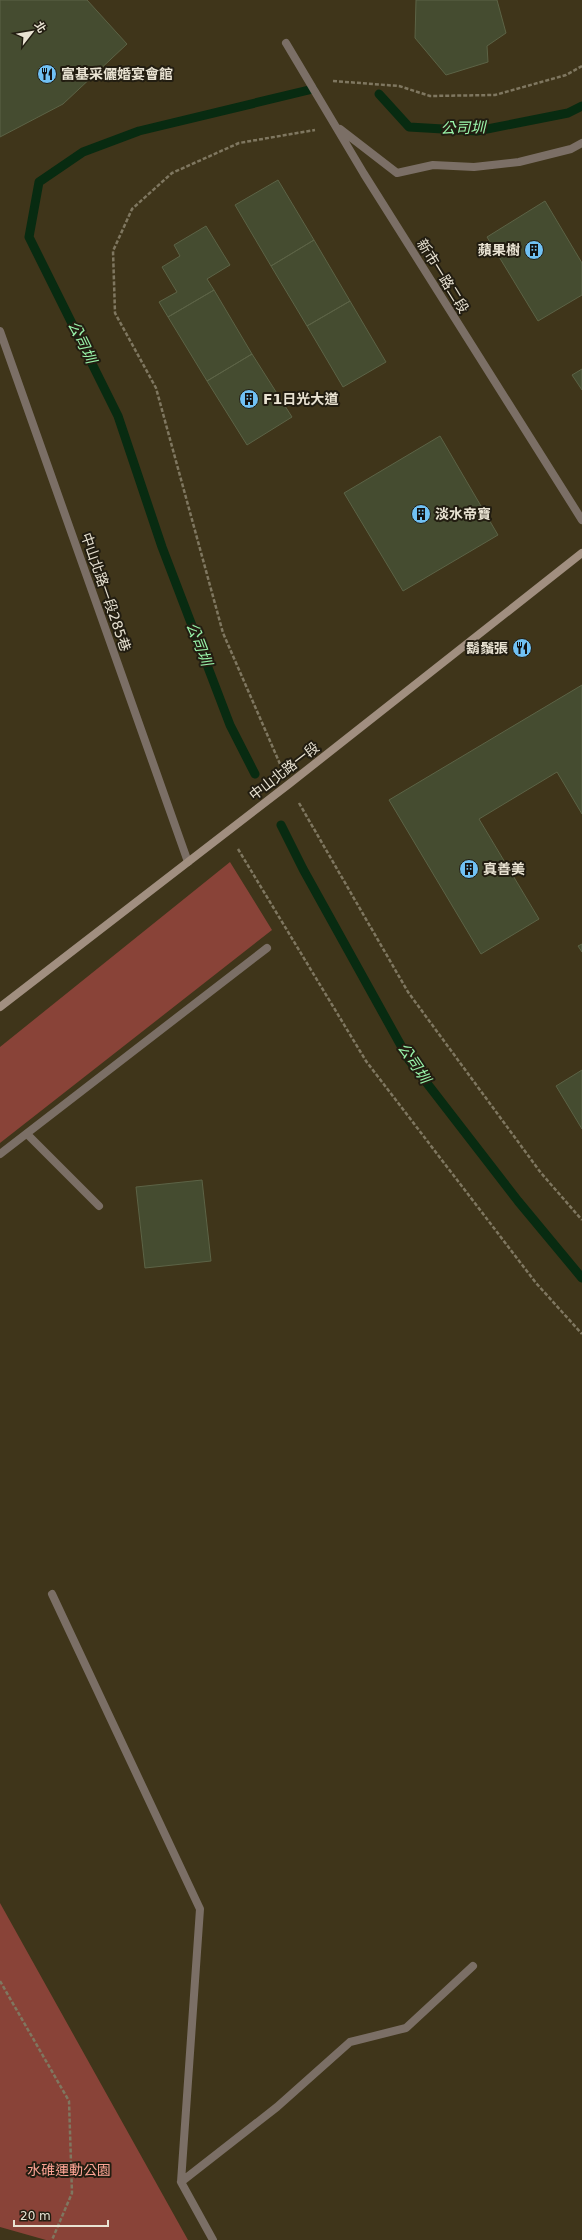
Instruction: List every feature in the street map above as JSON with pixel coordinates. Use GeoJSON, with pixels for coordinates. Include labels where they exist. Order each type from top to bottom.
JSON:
{"type":"FeatureCollection","features":[{"type":"Feature","properties":{"kind":"street","name":"新市一路二段"},"geometry":{"type":"LineString","coordinates":[[286,43],[336,126],[582,520]]}},
{"type":"Feature","properties":{"kind":"street"},"geometry":{"type":"LineString","coordinates":[[336,126],[397,173],[433,165],[474,167],[519,162],[571,149],[582,143]]}},
{"type":"Feature","properties":{"kind":"street","name":"中山北路一段285巷"},"geometry":{"type":"LineString","coordinates":[[0,330],[188,862]]}},
{"type":"Feature","properties":{"kind":"street","name":"中山北路一段"},"geometry":{"type":"LineString","coordinates":[[0,1007],[289,784],[582,553]]}},
{"type":"Feature","properties":{"kind":"street"},"geometry":{"type":"LineString","coordinates":[[0,1154],[267,948]]}},
{"type":"Feature","properties":{"kind":"street"},"geometry":{"type":"LineString","coordinates":[[27,1134],[98,1206]]}},
{"type":"Feature","properties":{"kind":"street"},"geometry":{"type":"LineString","coordinates":[[52,1594],[200,1909],[181,2182],[213,2240]]}},
{"type":"Feature","properties":{"kind":"street"},"geometry":{"type":"LineString","coordinates":[[181,2182],[277,2107],[350,2042],[406,2028],[472,1966]]}},
{"type":"Feature","properties":{"kind":"path"},"geometry":{"type":"LineString","coordinates":[[308,79],[398,86],[430,96],[495,95],[566,75],[582,66]]}},
{"type":"Feature","properties":{"kind":"path"},"geometry":{"type":"LineString","coordinates":[[336,126],[239,143],[172,173],[132,209],[113,251],[115,313],[156,388],[223,633],[289,784],[408,992],[541,1174],[582,1220]]}},
{"type":"Feature","properties":{"kind":"path"},"geometry":{"type":"LineString","coordinates":[[227,831],[366,1061],[536,1284],[582,1334]]}},
{"type":"Feature","properties":{"kind":"path"},"geometry":{"type":"LineString","coordinates":[[0,1981],[69,2101],[72,2193],[52,2240]]}},
{"type":"Feature","properties":{"kind":"green space"},"geometry":{"type":"Polygon","coordinates":[[[230,862],[272,930],[0,1143],[0,1047],[230,862]]]}},
{"type":"Feature","properties":{"kind":"green space","name":"水碓運動公園"},"geometry":{"type":"Polygon","coordinates":[[[0,1903],[188,2240],[46,2240],[0,2227],[0,1903]]]}},
{"type":"Feature","properties":{"kind":"building","name":"富基采儷婚宴會館"},"geometry":{"type":"Polygon","coordinates":[[[0,0],[87,0],[127,44],[63,104],[0,137],[0,0]]]}},
{"type":"Feature","properties":{"kind":"building"},"geometry":{"type":"Polygon","coordinates":[[[416,0],[497,0],[506,33],[487,46],[488,62],[446,75],[415,38],[416,0]]]}},
{"type":"Feature","properties":{"kind":"building"},"geometry":{"type":"Polygon","coordinates":[[[278,180],[314,240],[271,266],[235,205],[278,180]]]}},
{"type":"Feature","properties":{"kind":"building","name":"蘋果樹"},"geometry":{"type":"Polygon","coordinates":[[[545,201],[582,263],[582,295],[538,321],[487,237],[545,201]]]}},
{"type":"Feature","properties":{"kind":"building"},"geometry":{"type":"Polygon","coordinates":[[[206,226],[230,265],[207,279],[214,290],[168,317],[159,302],[177,292],[162,267],[180,256],[174,245],[206,226]]]}},
{"type":"Feature","properties":{"kind":"building"},"geometry":{"type":"Polygon","coordinates":[[[314,240],[350,301],[307,326],[271,266],[314,240]]]}},
{"type":"Feature","properties":{"kind":"building","name":"F1日光大道"},"geometry":{"type":"Polygon","coordinates":[[[214,290],[252,354],[207,381],[168,317],[214,290]]]}},
{"type":"Feature","properties":{"kind":"building","name":"F1日光大道"},"geometry":{"type":"Polygon","coordinates":[[[350,301],[386,362],[343,387],[307,326],[350,301]]]}},
{"type":"Feature","properties":{"kind":"building","name":"F1日光大道"},"geometry":{"type":"Polygon","coordinates":[[[252,354],[292,417],[247,445],[207,381],[252,354]]]}},
{"type":"Feature","properties":{"kind":"building"},"geometry":{"type":"Polygon","coordinates":[[[582,369],[582,390],[572,375],[582,369]]]}},
{"type":"Feature","properties":{"kind":"building","name":"淡水帝寶"},"geometry":{"type":"Polygon","coordinates":[[[440,436],[498,535],[403,591],[344,493],[440,436]]]}},
{"type":"Feature","properties":{"kind":"building","name":"真善美"},"geometry":{"type":"Polygon","coordinates":[[[582,685],[582,814],[557,772],[479,819],[539,919],[481,954],[389,800],[582,685]]]}},
{"type":"Feature","properties":{"kind":"building"},"geometry":{"type":"Polygon","coordinates":[[[582,944],[582,952],[578,946],[582,944]]]}},
{"type":"Feature","properties":{"kind":"building"},"geometry":{"type":"Polygon","coordinates":[[[582,1070],[582,1129],[556,1086],[582,1070]]]}},
{"type":"Feature","properties":{"kind":"building"},"geometry":{"type":"Polygon","coordinates":[[[202,1180],[211,1261],[145,1268],[136,1187],[202,1180]]]}},
{"type":"Feature","properties":{"kind":"waterway","name":"公司圳"},"geometry":{"type":"LineString","coordinates":[[255,774],[230,725],[162,547],[118,416],[29,237],[39,182],[83,152],[139,131],[313,89]]}},
{"type":"Feature","properties":{"kind":"waterway","name":"公司圳"},"geometry":{"type":"LineString","coordinates":[[379,94],[409,127],[477,131],[568,113],[582,106]]}},
{"type":"Feature","properties":{"kind":"waterway","name":"公司圳"},"geometry":{"type":"LineString","coordinates":[[281,825],[303,869],[409,1060],[518,1201],[582,1278]]}},
{"type":"Feature","properties":{"kind":"place","name":"富基采儷婚宴會館"},"geometry":{"type":"Point","coordinates":[47,74]}},
{"type":"Feature","properties":{"kind":"place","name":"蘋果樹"},"geometry":{"type":"Point","coordinates":[534,250]}},
{"type":"Feature","properties":{"kind":"place","name":"F1日光大道"},"geometry":{"type":"Point","coordinates":[249,399]}},
{"type":"Feature","properties":{"kind":"place","name":"淡水帝寶"},"geometry":{"type":"Point","coordinates":[421,514]}},
{"type":"Feature","properties":{"kind":"place","name":"鬍鬚張"},"geometry":{"type":"Point","coordinates":[522,648]}},
{"type":"Feature","properties":{"kind":"place","name":"真善美"},"geometry":{"type":"Point","coordinates":[469,869]}}]}
